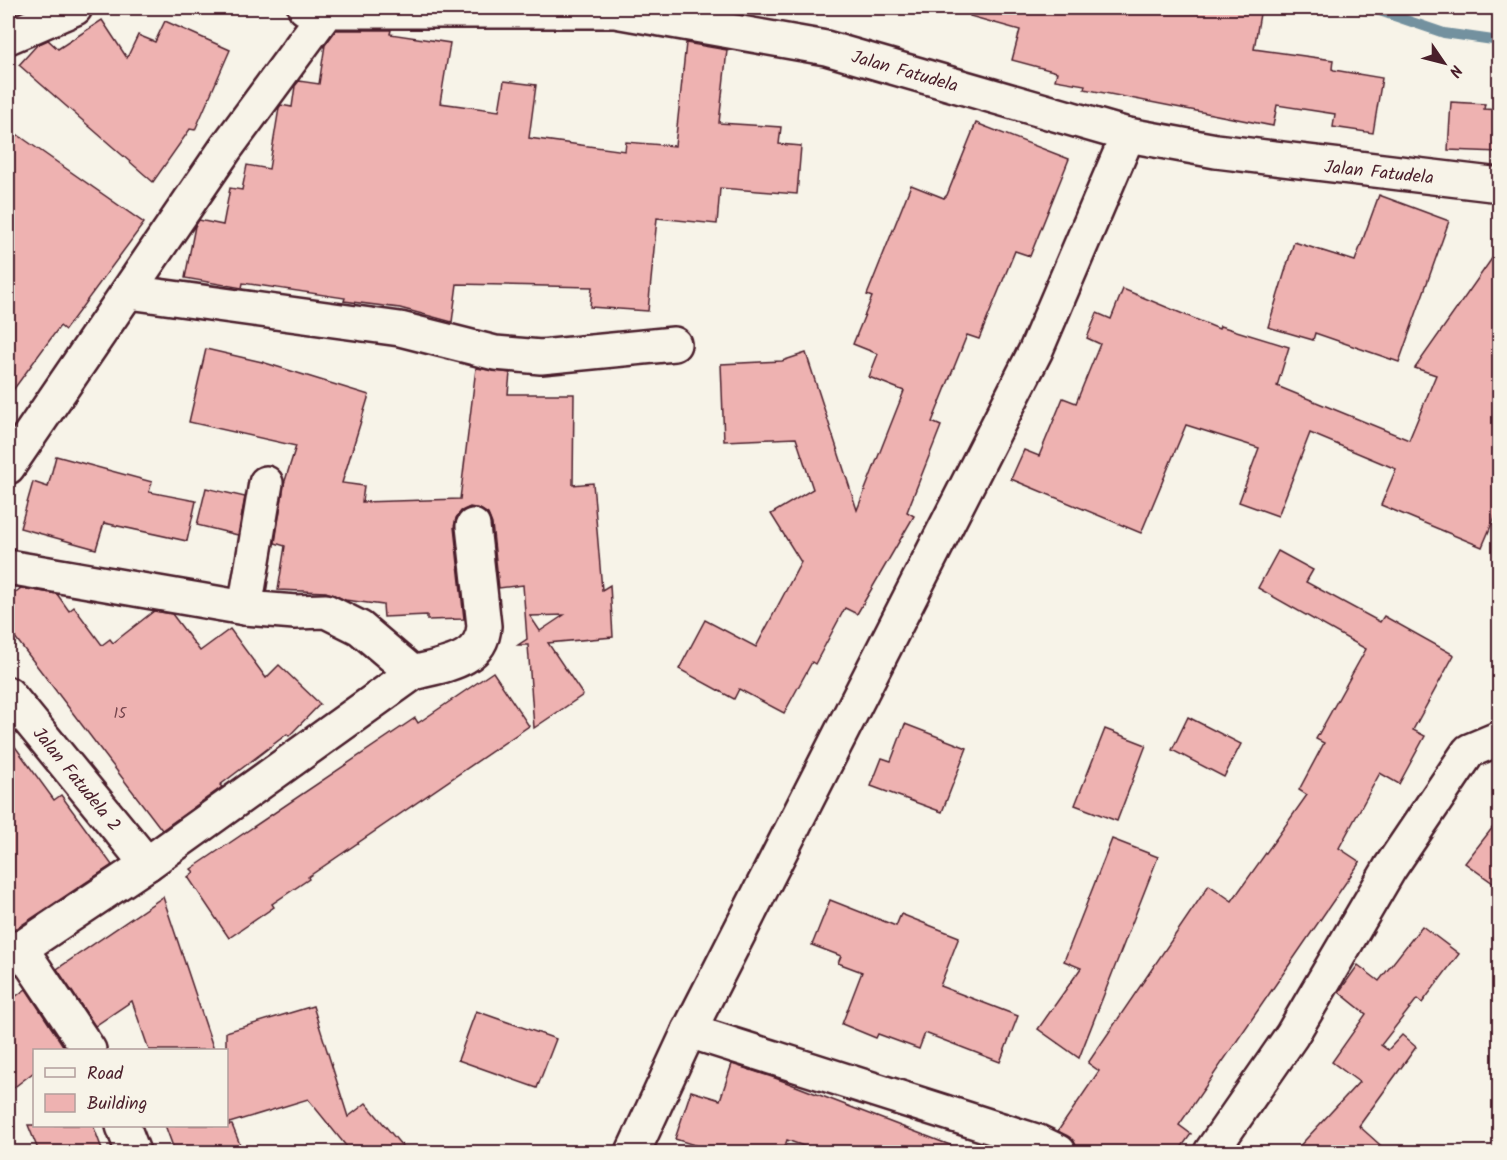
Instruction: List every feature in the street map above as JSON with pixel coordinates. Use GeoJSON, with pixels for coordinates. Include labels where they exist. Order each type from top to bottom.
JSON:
{"type":"FeatureCollection","features":[{"type":"Feature","properties":{"kind":"street"},"geometry":{"type":"LineString","coordinates":[[8,37],[75,8]]}},
{"type":"Feature","properties":{"kind":"street"},"geometry":{"type":"LineString","coordinates":[[8,467],[226,148],[316,9]]}},
{"type":"Feature","properties":{"kind":"street","name":"Jalan Fatudela"},"geometry":{"type":"LineString","coordinates":[[316,9],[615,11],[826,48],[1128,135],[1239,154],[1500,185]]}},
{"type":"Feature","properties":{"kind":"street"},"geometry":{"type":"LineString","coordinates":[[633,1152],[688,1031],[1036,350],[1128,135]]}},
{"type":"Feature","properties":{"kind":"street"},"geometry":{"type":"LineString","coordinates":[[129,292],[400,329],[495,353],[541,357],[674,344]]}},
{"type":"Feature","properties":{"kind":"street"},"geometry":{"type":"LineString","coordinates":[[245,608],[266,483]]}},
{"type":"Feature","properties":{"kind":"street"},"geometry":{"type":"LineString","coordinates":[[88,1049],[14,952],[147,864],[413,673],[461,659],[479,647],[483,639],[473,526]]}},
{"type":"Feature","properties":{"kind":"street"},"geometry":{"type":"LineString","coordinates":[[8,567],[245,608],[295,612],[326,611],[360,628],[413,673]]}},
{"type":"Feature","properties":{"kind":"street","name":"Jalan Fatudela 2"},"geometry":{"type":"LineString","coordinates":[[8,694],[147,864]]}},
{"type":"Feature","properties":{"kind":"street"},"geometry":{"type":"LineString","coordinates":[[1211,1152],[1292,1035],[1390,868],[1469,751],[1500,738]]}},
{"type":"Feature","properties":{"kind":"street"},"geometry":{"type":"LineString","coordinates":[[688,1031],[1036,1142],[1059,1152]]}},
{"type":"Feature","properties":{"kind":"street"},"geometry":{"type":"LineString","coordinates":[[124,1127],[133,1152]]}},
{"type":"Feature","properties":{"kind":"building"},"geometry":{"type":"Polygon","coordinates":[[[972,8],[1261,8],[1254,49],[1333,60],[1332,69],[1334,70],[1382,78],[1373,133],[1333,127],[1335,114],[1277,105],[1273,126],[1084,89],[1085,85],[1055,80],[1057,72],[1012,60],[1020,30],[970,16],[972,8]]]}},
{"type":"Feature","properties":{"kind":"building"},"geometry":{"type":"Polygon","coordinates":[[[102,20],[127,58],[138,35],[155,42],[165,21],[230,50],[195,130],[190,129],[153,182],[19,65],[37,45],[48,40],[58,49],[102,20]]]}},
{"type":"Feature","properties":{"kind":"building"},"geometry":{"type":"Polygon","coordinates":[[[336,30],[391,30],[390,34],[450,43],[440,103],[499,111],[504,81],[536,85],[529,138],[625,151],[626,142],[675,146],[686,43],[727,50],[719,123],[781,127],[779,144],[801,146],[797,194],[720,188],[717,224],[657,218],[648,311],[590,307],[592,287],[457,284],[452,322],[400,308],[344,301],[345,298],[243,283],[242,288],[185,278],[195,226],[199,220],[223,225],[230,188],[242,190],[247,165],[269,169],[279,108],[281,105],[292,107],[295,86],[299,81],[319,84],[325,45],[336,30]]]}},
{"type":"Feature","properties":{"kind":"building"},"geometry":{"type":"Polygon","coordinates":[[[1451,102],[1485,104],[1484,109],[1500,110],[1500,152],[1448,150],[1451,102]]]}},
{"type":"Feature","properties":{"kind":"building"},"geometry":{"type":"Polygon","coordinates":[[[976,123],[1069,159],[1030,256],[1015,251],[979,339],[967,335],[932,422],[941,426],[907,512],[914,516],[857,614],[845,608],[815,664],[812,662],[784,713],[739,689],[734,699],[679,669],[705,620],[756,647],[801,562],[771,514],[813,489],[796,438],[724,441],[721,364],[782,361],[806,353],[857,510],[904,391],[869,377],[878,354],[853,344],[872,297],[867,295],[911,185],[944,198],[976,123]]]}},
{"type":"Feature","properties":{"kind":"building"},"geometry":{"type":"Polygon","coordinates":[[[8,128],[144,223],[65,330],[60,326],[8,397],[8,128]]]}},
{"type":"Feature","properties":{"kind":"building"},"geometry":{"type":"Polygon","coordinates":[[[1379,195],[1449,221],[1399,362],[1315,333],[1313,340],[1268,327],[1294,242],[1355,261],[1379,195]]]}},
{"type":"Feature","properties":{"kind":"building"},"geometry":{"type":"Polygon","coordinates":[[[1500,247],[1500,505],[1482,547],[1381,505],[1396,469],[1310,433],[1278,516],[1239,502],[1259,448],[1186,425],[1141,533],[1011,479],[1024,450],[1039,456],[1063,398],[1076,403],[1100,344],[1087,338],[1097,313],[1111,319],[1123,289],[1219,329],[1220,326],[1289,347],[1277,386],[1409,440],[1436,375],[1415,368],[1500,247]]]}},
{"type":"Feature","properties":{"kind":"building"},"geometry":{"type":"Polygon","coordinates":[[[206,349],[262,362],[369,395],[342,483],[364,486],[362,502],[460,499],[476,368],[510,373],[508,394],[574,394],[573,485],[593,483],[602,590],[610,585],[613,637],[548,643],[583,695],[534,728],[528,645],[518,645],[527,639],[523,585],[499,588],[492,524],[488,514],[470,507],[461,511],[456,518],[454,527],[464,619],[427,620],[427,615],[384,617],[383,605],[345,600],[326,592],[278,590],[285,546],[275,543],[284,484],[296,446],[189,422],[206,349]],[[564,615],[530,616],[540,631],[564,615]]]}},
{"type":"Feature","properties":{"kind":"building"},"geometry":{"type":"Polygon","coordinates":[[[56,456],[152,482],[149,492],[196,501],[187,541],[104,523],[96,549],[20,528],[33,482],[48,487],[56,456]]]}},
{"type":"Feature","properties":{"kind":"building"},"geometry":{"type":"Polygon","coordinates":[[[206,488],[245,497],[238,535],[197,525],[206,488]]]}},
{"type":"Feature","properties":{"kind":"building"},"geometry":{"type":"Polygon","coordinates":[[[1278,551],[1313,570],[1306,582],[1380,622],[1384,616],[1454,655],[1413,730],[1425,736],[1399,784],[1380,773],[1339,848],[1360,862],[1179,1125],[1191,1134],[1178,1152],[1077,1152],[1074,1141],[1058,1131],[1099,1071],[1088,1063],[1209,885],[1232,901],[1307,795],[1299,790],[1324,743],[1316,739],[1366,649],[1258,588],[1278,551]]]}},
{"type":"Feature","properties":{"kind":"building"},"geometry":{"type":"Polygon","coordinates":[[[21,588],[57,594],[69,611],[74,607],[102,645],[110,639],[113,643],[154,611],[172,614],[200,651],[230,629],[266,678],[279,665],[320,704],[289,736],[287,734],[220,785],[222,787],[162,830],[8,628],[8,598],[21,588]]]}},
{"type":"Feature","properties":{"kind":"building"},"geometry":{"type":"Polygon","coordinates":[[[493,672],[529,726],[308,877],[309,879],[272,904],[274,907],[229,938],[188,877],[194,872],[191,869],[415,718],[418,723],[493,672]]]}},
{"type":"Feature","properties":{"kind":"building"},"geometry":{"type":"Polygon","coordinates":[[[1188,717],[1241,744],[1224,777],[1172,750],[1188,717]]]}},
{"type":"Feature","properties":{"kind":"building"},"geometry":{"type":"Polygon","coordinates":[[[905,724],[967,748],[942,812],[871,786],[882,758],[891,761],[905,724]]]}},
{"type":"Feature","properties":{"kind":"building"},"geometry":{"type":"Polygon","coordinates":[[[1105,729],[1146,745],[1117,821],[1075,805],[1105,729]]]}},
{"type":"Feature","properties":{"kind":"building"},"geometry":{"type":"Polygon","coordinates":[[[8,737],[54,800],[61,795],[112,865],[8,934],[8,737]]]}},
{"type":"Feature","properties":{"kind":"building"},"geometry":{"type":"Polygon","coordinates":[[[1500,818],[1500,888],[1465,863],[1500,818]]]}},
{"type":"Feature","properties":{"kind":"building"},"geometry":{"type":"Polygon","coordinates":[[[1112,839],[1158,857],[1079,1058],[1038,1029],[1081,968],[1064,961],[1112,839]]]}},
{"type":"Feature","properties":{"kind":"building"},"geometry":{"type":"Polygon","coordinates":[[[163,897],[214,1049],[149,1049],[132,1001],[95,1026],[57,969],[163,897]]]}},
{"type":"Feature","properties":{"kind":"building"},"geometry":{"type":"Polygon","coordinates":[[[830,900],[896,926],[901,914],[959,937],[940,986],[1018,1016],[1000,1062],[925,1033],[919,1049],[878,1034],[876,1038],[842,1024],[862,972],[838,963],[841,956],[812,945],[830,900]]]}},
{"type":"Feature","properties":{"kind":"building"},"geometry":{"type":"Polygon","coordinates":[[[1422,926],[1459,954],[1422,1003],[1417,999],[1381,1045],[1388,1050],[1402,1035],[1416,1047],[1359,1126],[1388,1152],[1294,1152],[1359,1082],[1332,1062],[1366,1014],[1339,992],[1358,965],[1379,981],[1422,926]]]}},
{"type":"Feature","properties":{"kind":"building"},"geometry":{"type":"Polygon","coordinates":[[[26,989],[64,1047],[33,1049],[33,1073],[8,1092],[8,1002],[26,989]]]}},
{"type":"Feature","properties":{"kind":"building"},"geometry":{"type":"Polygon","coordinates":[[[313,1006],[348,1117],[366,1103],[407,1152],[351,1152],[308,1099],[228,1123],[226,1032],[313,1006]]]}},
{"type":"Feature","properties":{"kind":"building"},"geometry":{"type":"Polygon","coordinates":[[[476,1011],[556,1039],[537,1088],[458,1060],[476,1011]]]}},
{"type":"Feature","properties":{"kind":"building"},"geometry":{"type":"Polygon","coordinates":[[[732,1064],[775,1078],[963,1150],[962,1152],[820,1152],[787,1140],[783,1152],[717,1152],[675,1139],[691,1091],[720,1100],[732,1064]]]}},
{"type":"Feature","properties":{"kind":"building"},"geometry":{"type":"Polygon","coordinates":[[[28,1125],[33,1125],[33,1127],[94,1127],[103,1152],[39,1152],[28,1125]]]}},
{"type":"Feature","properties":{"kind":"building"},"geometry":{"type":"Polygon","coordinates":[[[232,1125],[243,1152],[175,1152],[166,1127],[228,1127],[232,1125]]]}},
{"type":"Feature","properties":{"kind":"waterway"},"geometry":{"type":"LineString","coordinates":[[1371,8],[1444,33],[1500,41]]}}]}
